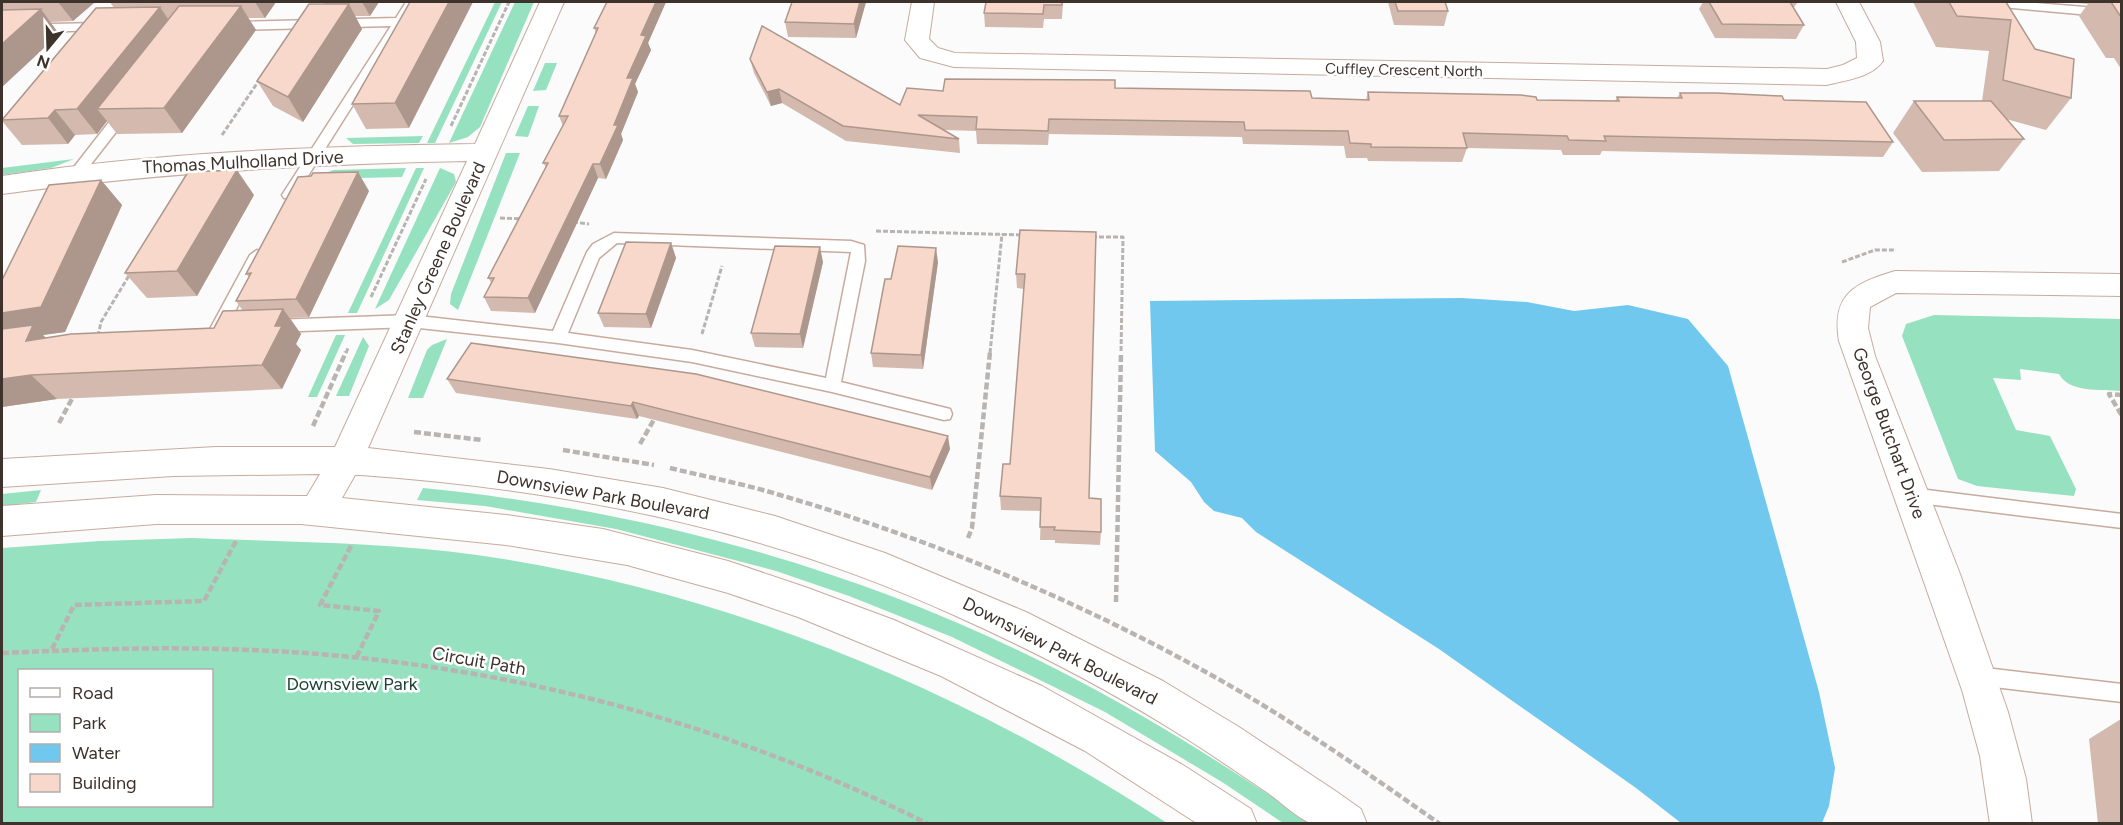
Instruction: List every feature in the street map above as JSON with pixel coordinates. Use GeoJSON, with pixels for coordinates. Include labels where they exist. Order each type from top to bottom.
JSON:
{"type":"FeatureCollection","features":[{"type":"Feature","properties":{"kind":"street","name":"Stanley Greene Boulevard"},"geometry":{"type":"LineString","coordinates":[[317,511],[345,461],[410,321],[552,2]]}},
{"type":"Feature","properties":{"kind":"street","name":"Cuffley Crescent North"},"geometry":{"type":"LineString","coordinates":[[923,2],[917,40],[929,53],[954,60],[1827,77],[1852,71],[1870,61],[1868,42],[1848,2]]}},
{"type":"Feature","properties":{"kind":"street","name":"Thomas Mulholland Drive"},"geometry":{"type":"LineString","coordinates":[[2,185],[59,182],[196,162],[486,152]]}},
{"type":"Feature","properties":{"kind":"street","name":"George Butchart Drive"},"geometry":{"type":"LineString","coordinates":[[2011,824],[2010,806],[1991,717],[1851,329],[1852,314],[1858,300],[1872,287],[1911,280],[2121,285]]}},
{"type":"Feature","properties":{"kind":"street","name":"Downsview Park Boulevard"},"geometry":{"type":"LineString","coordinates":[[2,473],[171,461],[345,461],[538,481],[674,504],[773,530],[872,564],[1007,620],[1149,694],[1269,769],[1346,824]]}},
{"type":"Feature","properties":{"kind":"street"},"geometry":{"type":"LineString","coordinates":[[2,521],[76,514],[221,508],[317,511],[468,525],[566,539],[649,555],[839,616],[963,668],[1112,744],[1236,824]]}},
{"type":"Feature","properties":{"kind":"lane"},"geometry":{"type":"LineString","coordinates":[[285,203],[412,2]]}},
{"type":"Feature","properties":{"kind":"lane"},"geometry":{"type":"LineString","coordinates":[[1991,2],[2121,14]]}},
{"type":"Feature","properties":{"kind":"lane"},"geometry":{"type":"LineString","coordinates":[[213,27],[398,22]]}},
{"type":"Feature","properties":{"kind":"lane"},"geometry":{"type":"LineString","coordinates":[[2,29],[109,27]]}},
{"type":"Feature","properties":{"kind":"lane"},"geometry":{"type":"LineString","coordinates":[[59,182],[134,100]]}},
{"type":"Feature","properties":{"kind":"lane"},"geometry":{"type":"LineString","coordinates":[[558,337],[592,256],[598,248],[614,238],[851,246],[859,249],[858,261],[832,386]]}},
{"type":"Feature","properties":{"kind":"lane"},"geometry":{"type":"LineString","coordinates":[[262,245],[213,329],[410,321],[558,337],[692,356],[832,386],[944,414]]}},
{"type":"Feature","properties":{"kind":"lane"},"geometry":{"type":"LineString","coordinates":[[1911,495],[2121,521]]}},
{"type":"Feature","properties":{"kind":"lane"},"geometry":{"type":"LineString","coordinates":[[1977,676],[2121,693]]}},
{"type":"Feature","properties":{"kind":"path"},"geometry":{"type":"LineString","coordinates":[[447,134],[509,2]]}},
{"type":"Feature","properties":{"kind":"path"},"geometry":{"type":"LineString","coordinates":[[228,126],[266,70]]}},
{"type":"Feature","properties":{"kind":"path"},"geometry":{"type":"LineString","coordinates":[[313,426],[427,177]]}},
{"type":"Feature","properties":{"kind":"path"},"geometry":{"type":"LineString","coordinates":[[500,218],[531,219]]}},
{"type":"Feature","properties":{"kind":"path"},"geometry":{"type":"LineString","coordinates":[[564,221],[598,224]]}},
{"type":"Feature","properties":{"kind":"path"},"geometry":{"type":"LineString","coordinates":[[874,231],[1035,235]]}},
{"type":"Feature","properties":{"kind":"path"},"geometry":{"type":"LineString","coordinates":[[968,538],[973,516],[1002,234]]}},
{"type":"Feature","properties":{"kind":"path"},"geometry":{"type":"LineString","coordinates":[[1090,237],[1122,237],[1116,602]]}},
{"type":"Feature","properties":{"kind":"path"},"geometry":{"type":"LineString","coordinates":[[702,335],[723,262]]}},
{"type":"Feature","properties":{"kind":"path"},"geometry":{"type":"LineString","coordinates":[[99,347],[101,322],[135,265]]}},
{"type":"Feature","properties":{"kind":"path"},"geometry":{"type":"LineString","coordinates":[[59,423],[75,393]]}},
{"type":"Feature","properties":{"kind":"path"},"geometry":{"type":"LineString","coordinates":[[2121,395],[2109,394],[2121,417]]}},
{"type":"Feature","properties":{"kind":"path"},"geometry":{"type":"LineString","coordinates":[[640,444],[662,406]]}},
{"type":"Feature","properties":{"kind":"path"},"geometry":{"type":"LineString","coordinates":[[51,650],[74,605],[204,602],[240,532]]}},
{"type":"Feature","properties":{"kind":"path"},"geometry":{"type":"LineString","coordinates":[[356,537],[320,606],[379,611],[357,656]]}},
{"type":"Feature","properties":{"kind":"path","name":"Circuit Path"},"geometry":{"type":"LineString","coordinates":[[2,653],[192,647],[275,649],[357,656],[458,669],[542,686],[625,707],[734,741],[818,772],[928,824]]}},
{"type":"Feature","properties":{"kind":"green space"},"geometry":{"type":"Polygon","coordinates":[[[495,2],[502,2],[435,143],[427,143],[495,2]]]}},
{"type":"Feature","properties":{"kind":"green space"},"geometry":{"type":"Polygon","coordinates":[[[515,2],[534,2],[480,127],[468,137],[449,143],[515,2]]]}},
{"type":"Feature","properties":{"kind":"green space"},"geometry":{"type":"Polygon","coordinates":[[[545,63],[557,63],[546,90],[533,91],[545,63]]]}},
{"type":"Feature","properties":{"kind":"green space"},"geometry":{"type":"Polygon","coordinates":[[[528,106],[539,106],[528,137],[515,136],[528,106]]]}},
{"type":"Feature","properties":{"kind":"green space"},"geometry":{"type":"Polygon","coordinates":[[[423,136],[419,143],[353,144],[346,138],[423,136]]]}},
{"type":"Feature","properties":{"kind":"green space"},"geometry":{"type":"Polygon","coordinates":[[[506,153],[520,153],[458,310],[450,304],[451,294],[506,153]]]}},
{"type":"Feature","properties":{"kind":"green space"},"geometry":{"type":"Polygon","coordinates":[[[74,159],[51,168],[2,175],[2,168],[74,159]]]}},
{"type":"Feature","properties":{"kind":"green space"},"geometry":{"type":"Polygon","coordinates":[[[406,168],[402,177],[315,179],[333,170],[406,168]]]}},
{"type":"Feature","properties":{"kind":"green space"},"geometry":{"type":"Polygon","coordinates":[[[416,168],[424,168],[357,313],[348,313],[416,168]]]}},
{"type":"Feature","properties":{"kind":"green space"},"geometry":{"type":"Polygon","coordinates":[[[440,168],[454,174],[456,182],[389,300],[375,309],[440,168]]]}},
{"type":"Feature","properties":{"kind":"green space"},"geometry":{"type":"Polygon","coordinates":[[[1934,315],[2121,319],[2121,391],[2078,387],[2064,380],[2059,374],[2020,369],[2021,380],[1993,378],[2016,430],[2050,436],[2076,489],[2074,496],[1977,486],[1958,479],[1902,336],[1906,324],[1934,315]]]}},
{"type":"Feature","properties":{"kind":"green space"},"geometry":{"type":"Polygon","coordinates":[[[336,335],[345,335],[317,397],[308,397],[336,335]]]}},
{"type":"Feature","properties":{"kind":"green space"},"geometry":{"type":"Polygon","coordinates":[[[363,337],[369,346],[349,396],[336,396],[363,337]]]}},
{"type":"Feature","properties":{"kind":"green space"},"geometry":{"type":"Polygon","coordinates":[[[447,339],[423,398],[408,398],[427,350],[432,345],[447,339]]]}},
{"type":"Feature","properties":{"kind":"green space"},"geometry":{"type":"Polygon","coordinates":[[[423,488],[587,511],[668,528],[827,573],[904,601],[981,633],[1089,686],[1186,742],[1312,823],[1283,823],[1222,782],[1105,712],[952,637],[849,596],[776,571],[616,529],[485,506],[417,500],[423,488]]]}},
{"type":"Feature","properties":{"kind":"green space"},"geometry":{"type":"Polygon","coordinates":[[[41,490],[36,502],[2,506],[2,494],[41,490]]]}},
{"type":"Feature","properties":{"kind":"green space","name":"Downsview Park"},"geometry":{"type":"Polygon","coordinates":[[[192,538],[335,543],[406,547],[477,555],[569,571],[659,593],[749,620],[837,652],[923,688],[1006,729],[1088,774],[1167,823],[2,823],[2,548],[100,541],[192,538]]]}},
{"type":"Feature","properties":{"kind":"water"},"geometry":{"type":"Polygon","coordinates":[[[1462,298],[1527,302],[1574,311],[1628,305],[1688,319],[1728,366],[1819,692],[1835,768],[1829,806],[1822,823],[1681,823],[1636,788],[1439,649],[1256,532],[1242,518],[1214,511],[1204,502],[1191,482],[1155,451],[1150,301],[1462,298]]]}},
{"type":"Feature","properties":{"kind":"building"},"geometry":{"type":"Polygon","coordinates":[[[410,2],[449,2],[395,103],[352,104],[410,2]]]}},
{"type":"Feature","properties":{"kind":"building"},"geometry":{"type":"Polygon","coordinates":[[[607,2],[656,2],[641,35],[646,36],[627,78],[633,78],[614,125],[618,125],[600,164],[593,164],[528,298],[484,297],[494,278],[488,278],[548,163],[543,163],[568,116],[559,116],[598,28],[594,28],[607,2]]]}},
{"type":"Feature","properties":{"kind":"building"},"geometry":{"type":"Polygon","coordinates":[[[792,2],[860,2],[854,24],[785,22],[792,2]]]}},
{"type":"Feature","properties":{"kind":"building"},"geometry":{"type":"Polygon","coordinates":[[[986,2],[1062,2],[1062,5],[1044,5],[1043,14],[984,13],[986,2]]]}},
{"type":"Feature","properties":{"kind":"building"},"geometry":{"type":"Polygon","coordinates":[[[1395,2],[1445,2],[1448,11],[1398,11],[1395,2]]]}},
{"type":"Feature","properties":{"kind":"building"},"geometry":{"type":"Polygon","coordinates":[[[1709,2],[1790,2],[1804,25],[1722,24],[1709,2]]]}},
{"type":"Feature","properties":{"kind":"building"},"geometry":{"type":"Polygon","coordinates":[[[1949,2],[2006,2],[2035,49],[2074,59],[2071,98],[2003,80],[2011,20],[1957,16],[1949,2]]]}},
{"type":"Feature","properties":{"kind":"building"},"geometry":{"type":"Polygon","coordinates":[[[2111,2],[2121,2],[2121,17],[2111,2]]]}},
{"type":"Feature","properties":{"kind":"building"},"geometry":{"type":"Polygon","coordinates":[[[309,4],[349,4],[288,97],[257,81],[309,4]]]}},
{"type":"Feature","properties":{"kind":"building"},"geometry":{"type":"Polygon","coordinates":[[[179,6],[241,6],[164,108],[97,109],[179,6]]]}},
{"type":"Feature","properties":{"kind":"building"},"geometry":{"type":"Polygon","coordinates":[[[160,7],[77,109],[55,110],[48,118],[2,120],[96,8],[160,7]]]}},
{"type":"Feature","properties":{"kind":"building"},"geometry":{"type":"Polygon","coordinates":[[[41,9],[2,44],[2,10],[41,9]]]}},
{"type":"Feature","properties":{"kind":"building"},"geometry":{"type":"Polygon","coordinates":[[[762,26],[900,105],[907,88],[943,91],[945,79],[1115,80],[1115,88],[1310,91],[1312,98],[1369,100],[1368,92],[1521,95],[1536,97],[1537,100],[1619,101],[1617,97],[1682,98],[1680,93],[1716,93],[1782,96],[1784,100],[1866,102],[1893,142],[1604,136],[1606,141],[1569,140],[1567,136],[1463,133],[1467,148],[1371,147],[1371,144],[1350,143],[1348,131],[1245,130],[1244,122],[1049,119],[1048,131],[976,129],[977,117],[918,115],[959,139],[843,126],[779,89],[767,92],[750,59],[762,26]]]}},
{"type":"Feature","properties":{"kind":"building"},"geometry":{"type":"Polygon","coordinates":[[[1914,101],[1991,101],[2024,139],[1944,140],[1914,101]]]}},
{"type":"Feature","properties":{"kind":"building"},"geometry":{"type":"Polygon","coordinates":[[[237,170],[177,271],[125,273],[188,172],[237,170]]]}},
{"type":"Feature","properties":{"kind":"building"},"geometry":{"type":"Polygon","coordinates":[[[358,172],[296,299],[236,301],[251,273],[246,274],[298,177],[311,176],[313,173],[358,172]]]}},
{"type":"Feature","properties":{"kind":"building"},"geometry":{"type":"Polygon","coordinates":[[[101,180],[41,307],[2,313],[2,280],[49,185],[101,180]]]}},
{"type":"Feature","properties":{"kind":"building"},"geometry":{"type":"Polygon","coordinates":[[[1020,230],[1096,232],[1089,498],[1101,499],[1101,532],[1054,530],[1055,527],[1040,527],[1041,498],[1000,496],[1003,464],[1010,464],[1025,274],[1016,274],[1020,230]]]}},
{"type":"Feature","properties":{"kind":"building"},"geometry":{"type":"Polygon","coordinates":[[[626,242],[671,243],[646,314],[598,313],[626,242]]]}},
{"type":"Feature","properties":{"kind":"building"},"geometry":{"type":"Polygon","coordinates":[[[775,246],[820,247],[800,334],[751,333],[775,246]]]}},
{"type":"Feature","properties":{"kind":"building"},"geometry":{"type":"Polygon","coordinates":[[[898,246],[936,248],[921,355],[871,353],[885,279],[891,279],[898,246]]]}},
{"type":"Feature","properties":{"kind":"building"},"geometry":{"type":"Polygon","coordinates":[[[283,309],[275,326],[282,326],[262,365],[31,375],[2,379],[2,329],[33,325],[26,341],[71,334],[214,328],[223,311],[283,309]]]}},
{"type":"Feature","properties":{"kind":"building"},"geometry":{"type":"Polygon","coordinates":[[[471,343],[696,374],[948,436],[930,477],[633,402],[631,406],[447,379],[471,343]]]}}]}
